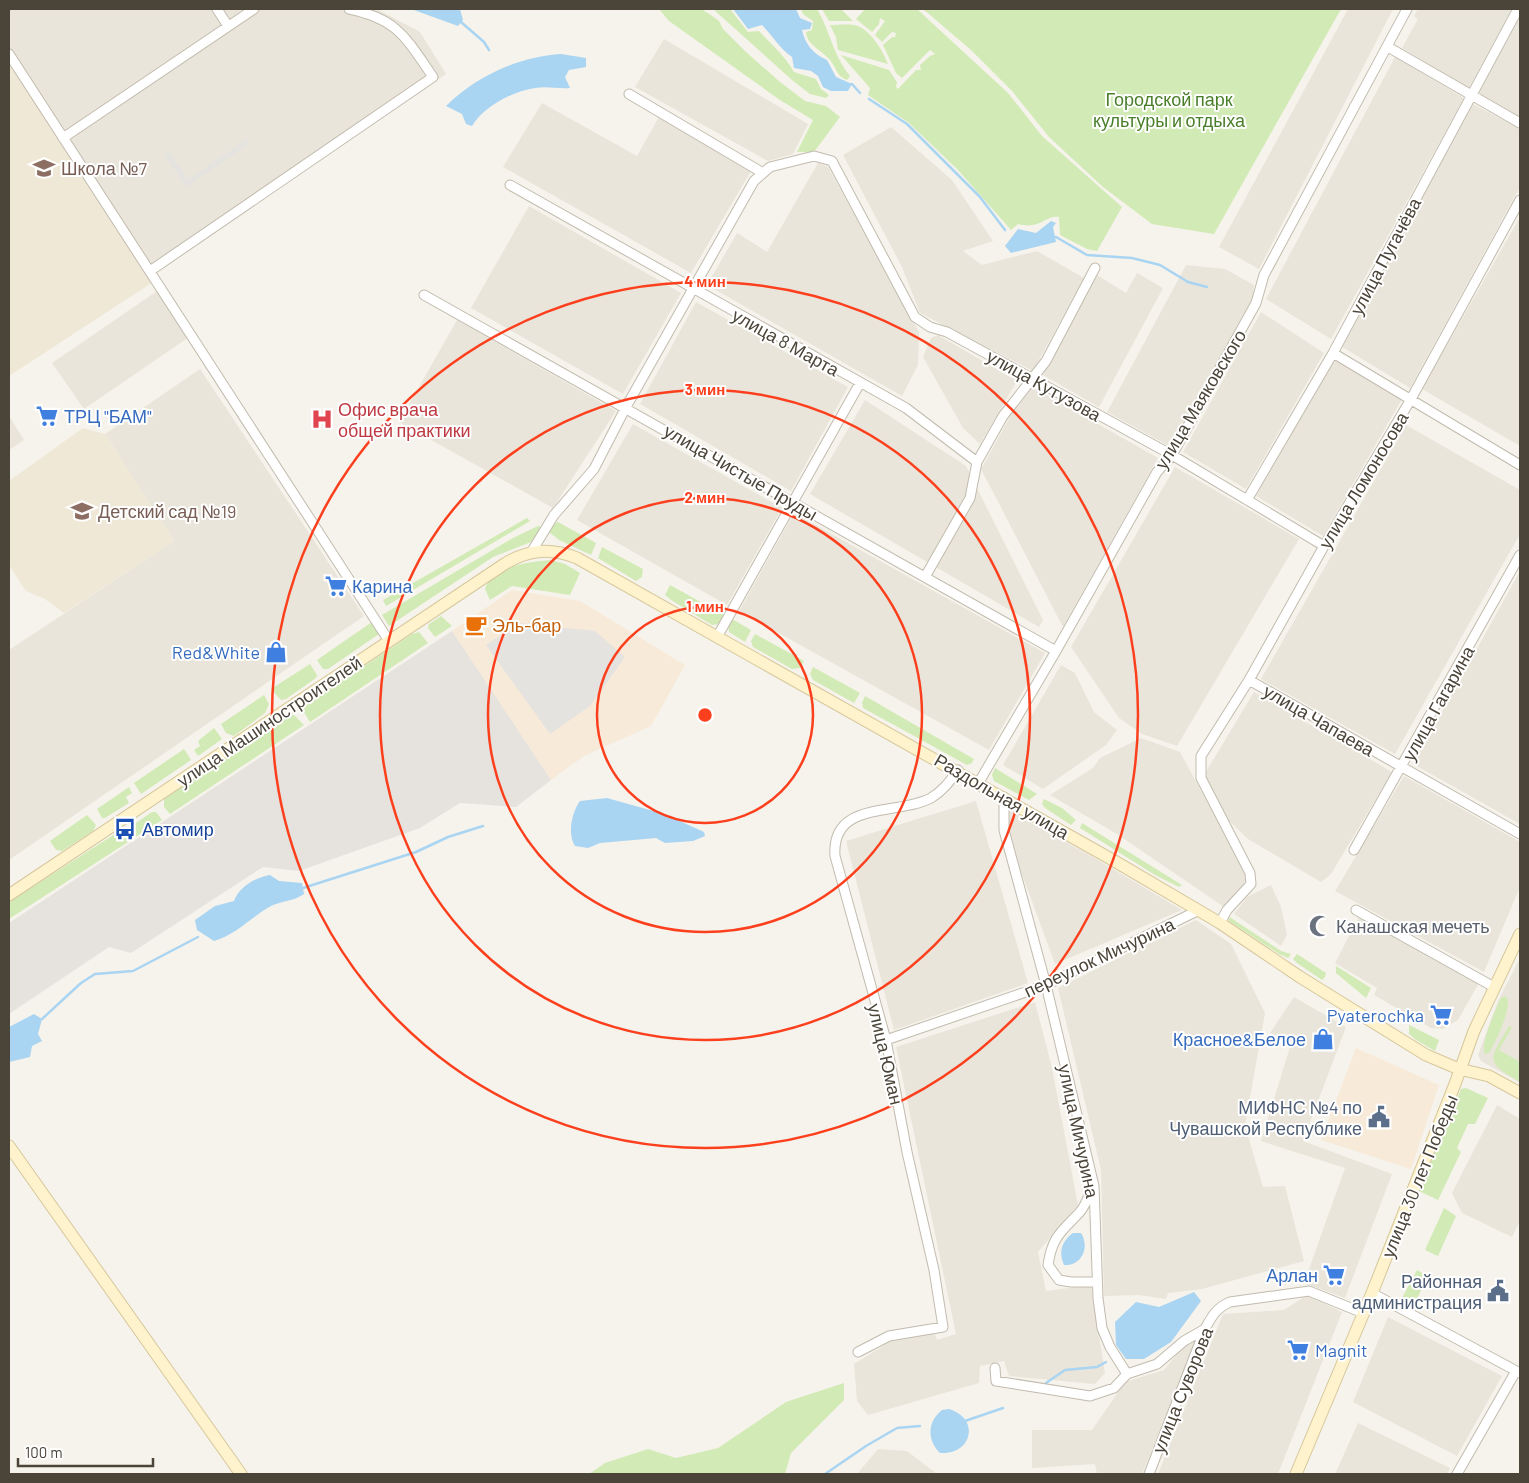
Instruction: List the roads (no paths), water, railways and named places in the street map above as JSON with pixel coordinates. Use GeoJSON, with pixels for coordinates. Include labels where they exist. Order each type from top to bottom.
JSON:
{"type":"FeatureCollection","features":[{"type":"Feature","properties":{"kind":"street"},"geometry":{"type":"LineString","coordinates":[[217,9],[228,26]]}},
{"type":"Feature","properties":{"kind":"street"},"geometry":{"type":"LineString","coordinates":[[63,138],[254,9]]}},
{"type":"Feature","properties":{"kind":"street"},"geometry":{"type":"LineString","coordinates":[[150,271],[433,77],[411,45],[386,20],[370,13],[349,9]]}},
{"type":"Feature","properties":{"kind":"street","name":"улица Маяковского"},"geometry":{"type":"LineString","coordinates":[[979,782],[1056,651],[1157,472],[1172,455],[1256,303],[1264,275],[1407,9]]}},
{"type":"Feature","properties":{"kind":"street","name":"улица Пугачёва"},"geometry":{"type":"LineString","coordinates":[[1248,500],[1333,353],[1518,9]]}},
{"type":"Feature","properties":{"kind":"street"},"geometry":{"type":"LineString","coordinates":[[1388,47],[1470,96],[1520,123]]}},
{"type":"Feature","properties":{"kind":"street"},"geometry":{"type":"LineString","coordinates":[[9,54],[389,641]]}},
{"type":"Feature","properties":{"kind":"street"},"geometry":{"type":"LineString","coordinates":[[532,552],[554,515],[594,469],[626,407],[754,181],[764,173],[629,94]]}},
{"type":"Feature","properties":{"kind":"street","name":"улица Кутузова"},"geometry":{"type":"LineString","coordinates":[[764,173],[770,167],[814,156],[832,161],[915,317],[930,327],[946,332],[1172,455],[1324,546]]}},
{"type":"Feature","properties":{"kind":"street","name":"улица 8 Марта"},"geometry":{"type":"LineString","coordinates":[[510,185],[692,290],[906,408],[977,462]]}},
{"type":"Feature","properties":{"kind":"street","name":"улица Ломоносова"},"geometry":{"type":"LineString","coordinates":[[1220,923],[1228,910],[1251,884],[1250,873],[1200,778],[1201,756],[1249,680],[1324,546],[1411,399],[1520,200]]}},
{"type":"Feature","properties":{"kind":"street"},"geometry":{"type":"LineString","coordinates":[[925,577],[970,498],[977,462],[1003,416],[1046,361],[1095,268]]}},
{"type":"Feature","properties":{"kind":"street","name":"улица Чистые Пруды"},"geometry":{"type":"LineString","coordinates":[[424,295],[626,407],[1056,651]]}},
{"type":"Feature","properties":{"kind":"street"},"geometry":{"type":"LineString","coordinates":[[1333,353],[1520,465]]}},
{"type":"Feature","properties":{"kind":"street"},"geometry":{"type":"LineString","coordinates":[[717,637],[860,383]]}},
{"type":"Feature","properties":{"kind":"street","name":"Раздольная улица"},"geometry":{"type":"LineString","coordinates":[[532,552],[548,550],[577,558],[958,770],[1199,910],[1300,977],[1417,1050],[1459,1068],[1485,1075],[1520,1093]]}},
{"type":"Feature","properties":{"kind":"street","name":"улица Машиностроителей"},"geometry":{"type":"LineString","coordinates":[[9,894],[506,563],[532,552]]}},
{"type":"Feature","properties":{"kind":"street","name":"улица Гагарина"},"geometry":{"type":"LineString","coordinates":[[1354,850],[1402,768],[1520,555]]}},
{"type":"Feature","properties":{"kind":"street","name":"улица Чапаева"},"geometry":{"type":"LineString","coordinates":[[1249,680],[1520,834]]}},
{"type":"Feature","properties":{"kind":"street","name":"улица Юман"},"geometry":{"type":"LineString","coordinates":[[858,1352],[889,1336],[943,1327],[934,1270],[907,1152],[886,1040],[835,856],[834,844],[842,826],[852,819],[864,814],[919,803],[932,798],[942,790],[958,770]]}},
{"type":"Feature","properties":{"kind":"street","name":"улица Мичурина"},"geometry":{"type":"LineString","coordinates":[[1004,797],[1004,830],[1046,986],[1094,1186],[1097,1282],[1102,1328],[1110,1348],[1127,1374]]}},
{"type":"Feature","properties":{"kind":"street","name":"переулок Мичурина"},"geometry":{"type":"LineString","coordinates":[[886,1040],[1046,986],[1199,910]]}},
{"type":"Feature","properties":{"kind":"street"},"geometry":{"type":"LineString","coordinates":[[1356,910],[1494,987]]}},
{"type":"Feature","properties":{"kind":"street","name":"улица 30 лет Победы"},"geometry":{"type":"LineString","coordinates":[[1296,1474],[1372,1293],[1455,1084],[1459,1068],[1494,987],[1520,936]]}},
{"type":"Feature","properties":{"kind":"street"},"geometry":{"type":"LineString","coordinates":[[9,1146],[241,1474]]}},
{"type":"Feature","properties":{"kind":"street"},"geometry":{"type":"LineString","coordinates":[[1094,1186],[1081,1211],[1068,1222],[1052,1244],[1048,1265],[1059,1280],[1097,1282]]}},
{"type":"Feature","properties":{"kind":"street","name":"улица Суворова"},"geometry":{"type":"LineString","coordinates":[[1149,1474],[1205,1329],[1216,1310],[1230,1302],[1309,1291],[1363,1313]]}},
{"type":"Feature","properties":{"kind":"street"},"geometry":{"type":"LineString","coordinates":[[1372,1293],[1518,1372],[1457,1474]]}},
{"type":"Feature","properties":{"kind":"street"},"geometry":{"type":"LineString","coordinates":[[994,1368],[996,1381],[1090,1396],[1114,1388],[1127,1374],[1157,1364],[1184,1341],[1205,1329]]}},
{"type":"Feature","properties":{"kind":"water"},"geometry":{"type":"Polygon","coordinates":[[[411,9],[460,9],[463,20],[458,26],[411,9]]]}},
{"type":"Feature","properties":{"kind":"water"},"geometry":{"type":"Polygon","coordinates":[[[733,9],[796,9],[800,18],[812,23],[810,29],[802,30],[805,40],[814,52],[827,60],[836,77],[852,84],[848,91],[831,91],[823,87],[818,76],[811,71],[794,68],[792,57],[783,50],[762,25],[748,29],[733,9]]]}},
{"type":"Feature","properties":{"kind":"water"},"geometry":{"type":"Polygon","coordinates":[[[561,54],[586,58],[586,67],[569,70],[565,77],[570,88],[539,87],[508,96],[483,112],[472,126],[466,124],[462,114],[446,106],[484,77],[499,70],[529,59],[561,54]]]}},
{"type":"Feature","properties":{"kind":"water"},"geometry":{"type":"Polygon","coordinates":[[[1051,221],[1056,223],[1053,227],[1056,242],[1011,253],[1005,246],[1018,229],[1036,233],[1051,221]]]}},
{"type":"Feature","properties":{"kind":"water"},"geometry":{"type":"Polygon","coordinates":[[[607,798],[664,814],[704,832],[705,836],[693,841],[665,843],[656,838],[600,843],[588,848],[575,846],[571,829],[575,811],[580,801],[607,798]]]}},
{"type":"Feature","properties":{"kind":"water"},"geometry":{"type":"Polygon","coordinates":[[[270,875],[279,881],[302,883],[304,894],[271,906],[229,935],[214,941],[197,930],[195,920],[215,906],[234,901],[244,887],[259,878],[270,875]]]}},
{"type":"Feature","properties":{"kind":"water"},"geometry":{"type":"Polygon","coordinates":[[[34,1014],[42,1019],[38,1034],[42,1041],[32,1046],[30,1057],[9,1062],[9,1027],[34,1014]]]}},
{"type":"Feature","properties":{"kind":"water"},"geometry":{"type":"Polygon","coordinates":[[[1073,1233],[1081,1233],[1084,1238],[1083,1255],[1076,1262],[1064,1265],[1061,1256],[1062,1247],[1073,1233]]]}},
{"type":"Feature","properties":{"kind":"water"},"geometry":{"type":"Polygon","coordinates":[[[1194,1292],[1201,1301],[1171,1342],[1144,1359],[1126,1359],[1116,1345],[1115,1322],[1136,1302],[1159,1307],[1194,1292]]]}},
{"type":"Feature","properties":{"kind":"water"},"geometry":{"type":"Polygon","coordinates":[[[949,1409],[959,1414],[965,1420],[968,1427],[968,1435],[966,1442],[960,1448],[951,1452],[940,1453],[931,1437],[931,1425],[942,1410],[949,1409]]]}},
{"type":"Feature","properties":{"kind":"waterway"},"geometry":{"type":"LineString","coordinates":[[461,22],[484,42],[489,50]]}},
{"type":"Feature","properties":{"kind":"waterway"},"geometry":{"type":"LineString","coordinates":[[852,84],[860,93]]}},
{"type":"Feature","properties":{"kind":"waterway"},"geometry":{"type":"LineString","coordinates":[[869,99],[907,124],[980,197],[1005,230]]}},
{"type":"Feature","properties":{"kind":"waterway"},"geometry":{"type":"LineString","coordinates":[[1056,237],[1087,255],[1132,258],[1160,265],[1188,282],[1207,287]]}},
{"type":"Feature","properties":{"kind":"waterway"},"geometry":{"type":"LineString","coordinates":[[303,888],[416,852],[448,837],[483,826]]}},
{"type":"Feature","properties":{"kind":"waterway"},"geometry":{"type":"LineString","coordinates":[[42,1019],[81,983],[95,974],[133,971],[198,937]]}},
{"type":"Feature","properties":{"kind":"waterway"},"geometry":{"type":"LineString","coordinates":[[1046,1383],[1065,1370],[1097,1367],[1106,1362]]}},
{"type":"Feature","properties":{"kind":"waterway"},"geometry":{"type":"LineString","coordinates":[[965,1421],[1003,1408]]}},
{"type":"Feature","properties":{"kind":"waterway"},"geometry":{"type":"LineString","coordinates":[[825,1474],[866,1446],[897,1428],[920,1426]]}},
{"type":"Feature","properties":{"kind":"place","name":"Школа №7"},"geometry":{"type":"Point","coordinates":[44,168]}},
{"type":"Feature","properties":{"kind":"place","name":"ТРЦ \"БАМ\""},"geometry":{"type":"Point","coordinates":[47,416]}},
{"type":"Feature","properties":{"kind":"place","name":"Офис врача общей практики"},"geometry":{"type":"Point","coordinates":[322,419]}},
{"type":"Feature","properties":{"kind":"place","name":"Детский сад №19"},"geometry":{"type":"Point","coordinates":[82,511]}},
{"type":"Feature","properties":{"kind":"place","name":"Карина"},"geometry":{"type":"Point","coordinates":[336,586]}},
{"type":"Feature","properties":{"kind":"place","name":"Эль-бар"},"geometry":{"type":"Point","coordinates":[476,625]}},
{"type":"Feature","properties":{"kind":"place","name":"Red&White"},"geometry":{"type":"Point","coordinates":[276,652]}},
{"type":"Feature","properties":{"kind":"place","name":"Автомир"},"geometry":{"type":"Point","coordinates":[125,829]}},
{"type":"Feature","properties":{"kind":"place","name":"Канашская мечеть"},"geometry":{"type":"Point","coordinates":[1320,926]}},
{"type":"Feature","properties":{"kind":"place","name":"Pyaterochka"},"geometry":{"type":"Point","coordinates":[1441,1015]}},
{"type":"Feature","properties":{"kind":"place","name":"Красное&Белое"},"geometry":{"type":"Point","coordinates":[1323,1039]}},
{"type":"Feature","properties":{"kind":"place","name":"МИФНС №4 по Чувашской Республике"},"geometry":{"type":"Point","coordinates":[1379,1117]}},
{"type":"Feature","properties":{"kind":"place","name":"Арлан"},"geometry":{"type":"Point","coordinates":[1334,1275]}},
{"type":"Feature","properties":{"kind":"place","name":"Районная администрация"},"geometry":{"type":"Point","coordinates":[1498,1291]}},
{"type":"Feature","properties":{"kind":"place","name":"Magnit"},"geometry":{"type":"Point","coordinates":[1298,1350]}},
{"type":"Feature","properties":{"kind":"park label","name":"Городской парк культуры и отдыха"},"geometry":{"type":"Point","coordinates":[1169,109]}}]}
